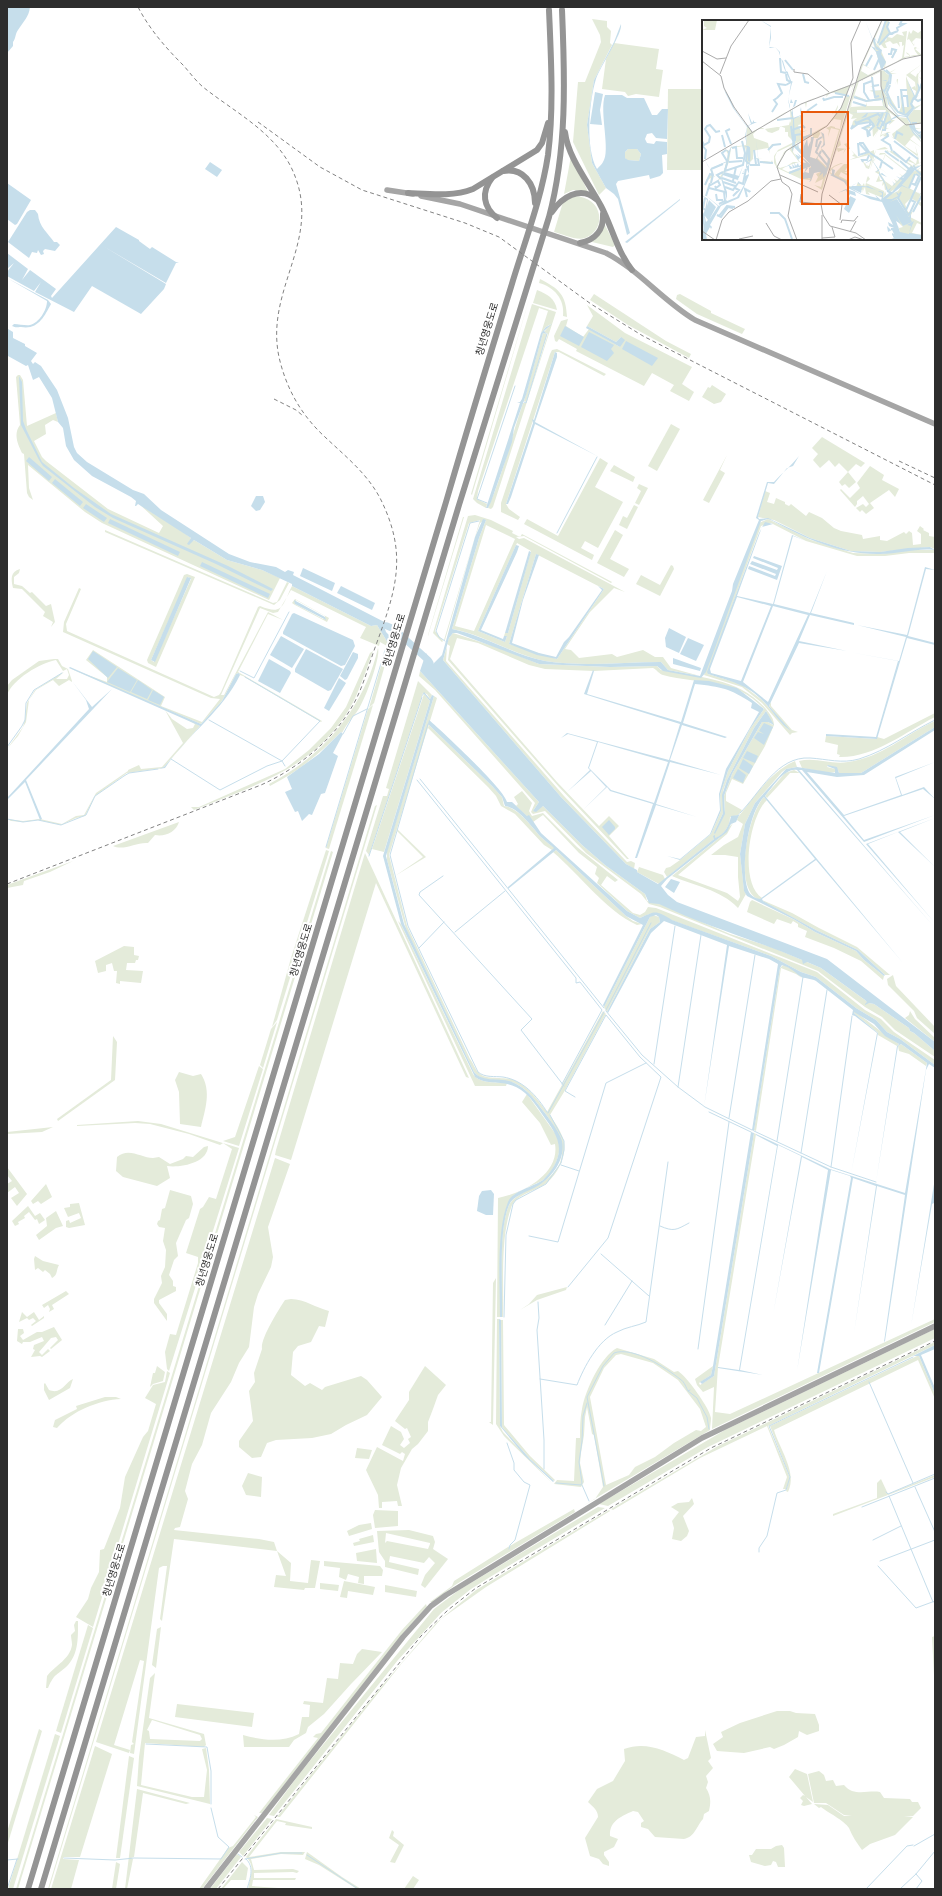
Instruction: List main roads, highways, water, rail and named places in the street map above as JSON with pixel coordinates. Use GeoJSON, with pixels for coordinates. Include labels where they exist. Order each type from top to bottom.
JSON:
{"type":"FeatureCollection","features":[{"type":"Feature","properties":{"kind":"highway","name":"청년영웅도로"},"geometry":{"type":"LineString","coordinates":[[28,1889],[511,285],[535,214],[548,156],[550,113],[549,8]]}},
{"type":"Feature","properties":{"kind":"highway"},"geometry":{"type":"LineString","coordinates":[[562,9],[564,114],[567,142],[569,149],[601,207],[619,250],[632,270]]}},
{"type":"Feature","properties":{"kind":"highway"},"geometry":{"type":"LineString","coordinates":[[408,193],[450,194],[465,192],[537,150],[542,143],[550,113]]}},
{"type":"Feature","properties":{"kind":"highway"},"geometry":{"type":"LineString","coordinates":[[41,1889],[422,632],[459,505],[549,217],[559,172],[564,114]]}},
{"type":"Feature","properties":{"kind":"highway"},"geometry":{"type":"LineString","coordinates":[[497,218],[486,206],[484,196],[490,181],[498,173],[509,170],[514,171],[527,179],[535,195],[535,214]]}},
{"type":"Feature","properties":{"kind":"highway"},"geometry":{"type":"LineString","coordinates":[[549,217],[558,205],[573,194],[589,194],[594,197],[601,207],[603,221],[600,230],[590,240],[580,242]]}},
{"type":"Feature","properties":{"kind":"main road"},"geometry":{"type":"LineString","coordinates":[[387,190],[460,204],[497,218],[580,242],[606,253],[632,270],[669,302],[695,320],[935,424]]}},
{"type":"Feature","properties":{"kind":"main road"},"geometry":{"type":"LineString","coordinates":[[206,1889],[403,1637],[431,1606],[446,1595],[702,1438],[935,1326]]}},
{"type":"Feature","properties":{"kind":"water"},"geometry":{"type":"Polygon","coordinates":[[[7,7],[30,7],[27,17],[16,33],[13,46],[7,53],[7,7]]]}},
{"type":"Feature","properties":{"kind":"water"},"geometry":{"type":"Polygon","coordinates":[[[621,24],[621,28],[615,42],[596,79],[592,99],[589,124],[591,149],[593,160],[597,169],[603,163],[606,149],[603,111],[605,95],[622,95],[627,98],[644,98],[652,115],[657,115],[662,109],[668,109],[667,139],[656,138],[652,133],[647,134],[645,139],[647,143],[654,144],[656,141],[667,142],[667,154],[662,155],[663,173],[660,176],[650,179],[649,175],[618,181],[616,184],[630,233],[627,235],[618,199],[606,188],[592,163],[587,125],[594,80],[614,42],[621,24]],[[628,149],[625,152],[625,158],[628,160],[639,161],[641,154],[637,149],[628,149]]]}},
{"type":"Feature","properties":{"kind":"water"},"geometry":{"type":"Polygon","coordinates":[[[595,92],[603,94],[600,110],[602,125],[590,124],[595,92]]]}},
{"type":"Feature","properties":{"kind":"water"},"geometry":{"type":"Polygon","coordinates":[[[210,162],[222,170],[217,177],[205,169],[210,162]]]}},
{"type":"Feature","properties":{"kind":"water"},"geometry":{"type":"Polygon","coordinates":[[[7,183],[31,200],[15,225],[7,219],[7,183]]]}},
{"type":"Feature","properties":{"kind":"water"},"geometry":{"type":"Polygon","coordinates":[[[680,199],[627,243],[625,242],[680,199]]]}},
{"type":"Feature","properties":{"kind":"water"},"geometry":{"type":"Polygon","coordinates":[[[30,210],[35,210],[44,230],[54,242],[57,242],[60,245],[55,251],[45,249],[43,251],[44,254],[41,255],[38,250],[37,253],[32,252],[29,258],[8,242],[27,212],[30,210]]]}},
{"type":"Feature","properties":{"kind":"water"},"geometry":{"type":"Polygon","coordinates":[[[116,227],[139,240],[150,249],[152,247],[176,262],[179,262],[176,263],[166,283],[103,246],[166,284],[164,289],[141,314],[92,286],[74,312],[35,292],[41,282],[34,291],[7,276],[7,272],[14,263],[7,269],[7,253],[28,269],[22,280],[30,270],[56,289],[51,296],[52,298],[116,227]]]}},
{"type":"Feature","properties":{"kind":"water"},"geometry":{"type":"Polygon","coordinates":[[[7,278],[48,300],[51,304],[40,322],[27,327],[12,326],[14,324],[30,325],[36,322],[44,312],[47,301],[7,278]]]}},
{"type":"Feature","properties":{"kind":"water"},"geometry":{"type":"Polygon","coordinates":[[[552,324],[544,331],[547,334],[543,333],[526,395],[514,428],[512,442],[491,502],[488,508],[486,508],[520,403],[517,402],[520,402],[522,399],[541,333],[546,327],[552,324]]]}},
{"type":"Feature","properties":{"kind":"water"},"geometry":{"type":"Polygon","coordinates":[[[565,326],[584,337],[579,346],[560,336],[565,326]]]}},
{"type":"Feature","properties":{"kind":"water"},"geometry":{"type":"Polygon","coordinates":[[[587,326],[616,342],[621,337],[625,340],[620,347],[586,328],[587,326]]]}},
{"type":"Feature","properties":{"kind":"water"},"geometry":{"type":"Polygon","coordinates":[[[8,329],[13,332],[13,338],[25,344],[25,346],[37,353],[31,361],[33,364],[35,362],[41,366],[57,390],[68,418],[74,447],[77,453],[87,462],[133,490],[144,494],[161,510],[229,554],[250,562],[276,567],[285,572],[288,570],[294,572],[293,575],[396,628],[395,633],[387,627],[385,629],[393,639],[391,644],[388,643],[377,625],[371,626],[292,586],[292,584],[262,570],[227,560],[194,540],[189,545],[187,544],[191,538],[138,504],[135,506],[136,501],[131,497],[92,476],[74,460],[66,446],[63,428],[58,422],[52,398],[39,377],[33,380],[28,365],[26,366],[8,356],[8,329]]]}},
{"type":"Feature","properties":{"kind":"water"},"geometry":{"type":"Polygon","coordinates":[[[589,332],[614,345],[611,349],[614,353],[607,361],[581,347],[589,332]]]}},
{"type":"Feature","properties":{"kind":"water"},"geometry":{"type":"Polygon","coordinates":[[[626,341],[658,358],[652,366],[622,349],[626,341]]]}},
{"type":"Feature","properties":{"kind":"water"},"geometry":{"type":"Polygon","coordinates":[[[555,352],[557,353],[557,357],[535,422],[599,457],[535,424],[511,497],[508,504],[506,504],[533,423],[532,419],[534,420],[555,352]]]}},
{"type":"Feature","properties":{"kind":"water"},"geometry":{"type":"Polygon","coordinates":[[[19,376],[22,382],[23,421],[42,462],[74,488],[111,514],[228,566],[273,589],[271,591],[216,564],[113,518],[95,507],[43,466],[21,425],[19,376]]]}},
{"type":"Feature","properties":{"kind":"water"},"geometry":{"type":"Polygon","coordinates":[[[799,456],[793,466],[788,468],[793,463],[799,456]]]}},
{"type":"Feature","properties":{"kind":"water"},"geometry":{"type":"Polygon","coordinates":[[[29,457],[52,477],[49,481],[26,461],[29,457]]]}},
{"type":"Feature","properties":{"kind":"water"},"geometry":{"type":"Polygon","coordinates":[[[784,472],[774,484],[768,483],[758,517],[759,519],[768,518],[810,538],[851,551],[880,552],[930,547],[935,550],[880,554],[852,552],[811,540],[768,519],[761,521],[706,672],[701,678],[663,671],[657,666],[610,667],[539,664],[457,633],[453,633],[449,638],[443,660],[561,797],[626,864],[658,884],[714,839],[713,836],[715,835],[715,838],[724,832],[728,826],[731,816],[738,815],[740,813],[736,822],[731,824],[727,832],[667,879],[661,886],[668,895],[677,902],[827,959],[935,1042],[935,1051],[910,1031],[909,1028],[874,1004],[869,1003],[865,1005],[867,1002],[865,1000],[821,968],[807,962],[803,964],[802,960],[676,912],[659,904],[649,903],[645,894],[605,865],[582,845],[543,806],[536,812],[533,811],[539,802],[420,671],[426,653],[433,664],[442,655],[475,537],[483,519],[486,520],[479,538],[452,629],[545,661],[574,664],[661,662],[668,670],[700,676],[732,591],[733,584],[759,520],[756,518],[767,482],[774,482],[784,472]]]}},
{"type":"Feature","properties":{"kind":"water"},"geometry":{"type":"Polygon","coordinates":[[[55,479],[83,502],[80,506],[52,483],[55,479]]]}},
{"type":"Feature","properties":{"kind":"water"},"geometry":{"type":"Polygon","coordinates":[[[256,496],[263,496],[265,502],[260,510],[256,511],[251,506],[256,496]]]}},
{"type":"Feature","properties":{"kind":"water"},"geometry":{"type":"Polygon","coordinates":[[[86,504],[107,518],[104,522],[83,508],[86,504]]]}},
{"type":"Feature","properties":{"kind":"water"},"geometry":{"type":"Polygon","coordinates":[[[110,519],[180,552],[178,556],[108,523],[110,519]]]}},
{"type":"Feature","properties":{"kind":"water"},"geometry":{"type":"Polygon","coordinates":[[[765,522],[773,524],[762,527],[765,522]]]}},
{"type":"Feature","properties":{"kind":"water"},"geometry":{"type":"Polygon","coordinates":[[[761,528],[737,596],[773,604],[792,535],[806,541],[793,536],[774,604],[810,613],[827,571],[811,613],[854,623],[854,625],[810,615],[799,641],[847,651],[799,643],[769,706],[791,731],[758,696],[751,691],[731,681],[708,674],[707,672],[761,528]],[[737,597],[710,669],[711,673],[741,681],[771,606],[737,597]],[[773,606],[743,682],[768,702],[808,615],[773,606]]]}},
{"type":"Feature","properties":{"kind":"water"},"geometry":{"type":"Polygon","coordinates":[[[516,545],[519,546],[517,552],[481,630],[503,639],[504,636],[507,636],[505,642],[478,631],[516,545]]]}},
{"type":"Feature","properties":{"kind":"water"},"geometry":{"type":"Polygon","coordinates":[[[529,551],[531,552],[508,633],[505,633],[529,551]]]}},
{"type":"Feature","properties":{"kind":"water"},"geometry":{"type":"Polygon","coordinates":[[[536,554],[539,555],[523,600],[512,643],[539,653],[556,657],[564,642],[602,590],[598,586],[604,589],[557,659],[537,655],[509,644],[536,554]]]}},
{"type":"Feature","properties":{"kind":"water"},"geometry":{"type":"Polygon","coordinates":[[[754,556],[782,566],[777,580],[748,569],[749,566],[775,576],[776,574],[750,564],[752,561],[777,570],[778,568],[753,558],[754,556]]]}},
{"type":"Feature","properties":{"kind":"water"},"geometry":{"type":"Polygon","coordinates":[[[202,562],[270,594],[268,598],[200,566],[202,562]]]}},
{"type":"Feature","properties":{"kind":"water"},"geometry":{"type":"Polygon","coordinates":[[[925,567],[935,570],[926,569],[908,636],[935,643],[935,645],[907,638],[877,739],[826,736],[826,734],[876,737],[898,661],[849,652],[899,661],[906,637],[857,625],[907,635],[925,567]]]}},
{"type":"Feature","properties":{"kind":"water"},"geometry":{"type":"Polygon","coordinates":[[[303,568],[335,583],[332,591],[300,576],[303,568]]]}},
{"type":"Feature","properties":{"kind":"water"},"geometry":{"type":"Polygon","coordinates":[[[187,577],[191,578],[155,662],[151,660],[187,577]]]}},
{"type":"Feature","properties":{"kind":"water"},"geometry":{"type":"Polygon","coordinates":[[[341,586],[375,603],[372,610],[337,593],[341,586]]]}},
{"type":"Feature","properties":{"kind":"water"},"geometry":{"type":"Polygon","coordinates":[[[294,600],[325,617],[326,620],[295,604],[294,600]]]}},
{"type":"Feature","properties":{"kind":"water"},"geometry":{"type":"Polygon","coordinates":[[[294,613],[353,640],[355,646],[345,665],[341,666],[283,634],[292,614],[294,613]]]}},
{"type":"Feature","properties":{"kind":"water"},"geometry":{"type":"Polygon","coordinates":[[[669,628],[686,637],[679,653],[666,647],[665,638],[669,628]]]}},
{"type":"Feature","properties":{"kind":"water"},"geometry":{"type":"Polygon","coordinates":[[[281,636],[304,649],[292,668],[270,655],[281,636]]]}},
{"type":"Feature","properties":{"kind":"water"},"geometry":{"type":"Polygon","coordinates":[[[688,638],[704,645],[696,661],[680,654],[688,638]]]}},
{"type":"Feature","properties":{"kind":"water"},"geometry":{"type":"Polygon","coordinates":[[[306,649],[343,669],[331,690],[328,691],[295,672],[295,669],[306,649]]]}},
{"type":"Feature","properties":{"kind":"water"},"geometry":{"type":"Polygon","coordinates":[[[93,651],[117,667],[108,678],[88,659],[93,651]]]}},
{"type":"Feature","properties":{"kind":"water"},"geometry":{"type":"Polygon","coordinates":[[[353,652],[358,654],[358,658],[347,679],[345,680],[340,676],[353,652]]]}},
{"type":"Feature","properties":{"kind":"water"},"geometry":{"type":"Polygon","coordinates":[[[673,658],[701,668],[700,671],[673,664],[673,658]]]}},
{"type":"Feature","properties":{"kind":"water"},"geometry":{"type":"Polygon","coordinates":[[[269,659],[291,673],[280,693],[258,681],[269,659]]]}},
{"type":"Feature","properties":{"kind":"water"},"geometry":{"type":"Polygon","coordinates":[[[70,667],[201,724],[222,701],[236,674],[239,673],[240,675],[224,700],[185,744],[200,726],[69,668],[70,667]]]}},
{"type":"Feature","properties":{"kind":"water"},"geometry":{"type":"Polygon","coordinates":[[[118,668],[137,680],[130,692],[107,682],[118,668]]]}},
{"type":"Feature","properties":{"kind":"water"},"geometry":{"type":"Polygon","coordinates":[[[593,670],[594,671],[587,694],[681,722],[694,680],[709,681],[737,688],[764,709],[750,729],[728,771],[720,795],[721,811],[711,834],[680,860],[667,856],[680,859],[710,834],[720,810],[719,794],[726,769],[759,712],[751,708],[752,703],[731,691],[719,687],[695,684],[683,723],[727,737],[725,738],[682,725],[670,760],[721,775],[670,762],[656,804],[697,817],[656,805],[637,858],[635,858],[653,804],[610,791],[607,787],[584,809],[606,787],[591,771],[567,792],[590,770],[588,768],[597,742],[568,734],[561,738],[567,733],[669,760],[680,724],[584,694],[593,670]],[[598,742],[589,768],[611,790],[654,803],[668,762],[598,742]]]}},
{"type":"Feature","properties":{"kind":"water"},"geometry":{"type":"Polygon","coordinates":[[[339,678],[346,683],[329,711],[324,708],[339,678]]]}},
{"type":"Feature","properties":{"kind":"water"},"geometry":{"type":"Polygon","coordinates":[[[138,680],[152,690],[147,699],[131,692],[138,680]]]}},
{"type":"Feature","properties":{"kind":"water"},"geometry":{"type":"Polygon","coordinates":[[[72,681],[92,707],[112,689],[26,780],[42,819],[40,820],[25,782],[7,800],[7,798],[89,709],[86,700],[72,681]]]}},
{"type":"Feature","properties":{"kind":"water"},"geometry":{"type":"Polygon","coordinates":[[[153,690],[164,697],[160,705],[148,700],[153,690]]]}},
{"type":"Feature","properties":{"kind":"water"},"geometry":{"type":"Polygon","coordinates":[[[424,692],[430,699],[432,695],[434,696],[386,856],[404,924],[474,1072],[482,1078],[507,1081],[523,1088],[532,1096],[558,1132],[563,1148],[559,1163],[551,1175],[540,1185],[513,1199],[509,1205],[503,1229],[502,1244],[502,1317],[500,1317],[499,1274],[500,1243],[504,1214],[510,1198],[539,1183],[550,1172],[557,1158],[559,1145],[551,1126],[525,1093],[511,1085],[480,1080],[475,1077],[401,924],[383,856],[430,701],[424,694],[421,697],[424,692]]]}},
{"type":"Feature","properties":{"kind":"water"},"geometry":{"type":"Polygon","coordinates":[[[766,711],[774,725],[768,722],[762,722],[732,774],[724,796],[725,814],[715,834],[714,833],[723,813],[722,795],[727,780],[754,728],[766,711]]]}},
{"type":"Feature","properties":{"kind":"water"},"geometry":{"type":"Polygon","coordinates":[[[429,720],[496,785],[507,802],[512,802],[527,816],[529,815],[541,833],[627,911],[640,918],[653,913],[662,914],[672,920],[771,956],[801,972],[816,977],[856,1008],[876,1020],[887,1032],[900,1039],[935,1065],[935,1068],[929,1064],[926,1070],[884,1342],[905,1195],[877,1186],[854,1333],[876,1186],[853,1178],[819,1373],[817,1373],[851,1178],[850,1176],[831,1170],[797,1371],[828,1170],[802,1157],[773,1315],[801,1156],[778,1145],[740,1370],[763,1375],[718,1368],[739,1370],[777,1146],[756,1134],[830,1169],[905,1193],[927,1063],[901,1044],[898,1046],[876,1182],[897,1046],[899,1044],[885,1036],[874,1024],[854,1012],[878,1033],[851,1174],[877,1033],[852,1015],[853,1010],[816,981],[802,977],[790,968],[782,965],[780,968],[754,1131],[752,1130],[778,964],[769,959],[729,946],[704,1107],[727,945],[664,921],[651,933],[608,1013],[607,1012],[650,929],[660,922],[659,917],[656,915],[650,917],[604,1007],[603,1005],[643,925],[626,916],[556,850],[508,889],[508,887],[554,848],[542,838],[521,814],[516,810],[505,806],[502,797],[428,724],[429,720]]]}},
{"type":"Feature","properties":{"kind":"water"},"geometry":{"type":"Polygon","coordinates":[[[764,723],[773,727],[764,745],[754,738],[758,732],[764,734],[759,731],[764,723]]]}},
{"type":"Feature","properties":{"kind":"water"},"geometry":{"type":"Polygon","coordinates":[[[935,727],[935,730],[864,775],[837,777],[807,772],[844,815],[901,795],[895,777],[935,762],[896,778],[902,795],[924,787],[935,799],[923,789],[844,816],[864,840],[935,815],[864,842],[802,770],[799,770],[935,928],[797,770],[792,770],[783,775],[765,796],[903,963],[816,860],[762,899],[763,901],[816,930],[858,950],[885,975],[884,976],[864,960],[856,951],[815,932],[795,920],[747,896],[744,891],[740,854],[745,824],[755,803],[786,769],[797,767],[835,773],[835,769],[827,766],[828,765],[837,767],[839,773],[861,773],[935,727]],[[764,797],[758,804],[747,842],[745,869],[746,881],[750,893],[754,897],[760,899],[815,859],[764,797]]]}},
{"type":"Feature","properties":{"kind":"water"},"geometry":{"type":"Polygon","coordinates":[[[341,732],[343,734],[333,753],[338,756],[325,793],[321,794],[312,815],[309,814],[302,821],[298,811],[295,812],[285,792],[292,789],[287,777],[319,754],[341,732]]]}},
{"type":"Feature","properties":{"kind":"water"},"geometry":{"type":"Polygon","coordinates":[[[181,748],[165,768],[158,769],[164,767],[181,748]]]}},
{"type":"Feature","properties":{"kind":"water"},"geometry":{"type":"Polygon","coordinates":[[[747,751],[758,756],[755,763],[743,758],[747,751]]]}},
{"type":"Feature","properties":{"kind":"water"},"geometry":{"type":"Polygon","coordinates":[[[743,759],[753,766],[749,774],[739,768],[743,759]]]}},
{"type":"Feature","properties":{"kind":"water"},"geometry":{"type":"Polygon","coordinates":[[[738,769],[746,775],[743,783],[733,778],[738,769]]]}},
{"type":"Feature","properties":{"kind":"water"},"geometry":{"type":"Polygon","coordinates":[[[935,818],[900,832],[935,867],[898,832],[868,844],[935,923],[866,844],[935,818]]]}},
{"type":"Feature","properties":{"kind":"water"},"geometry":{"type":"Polygon","coordinates":[[[609,820],[615,829],[609,835],[602,827],[609,820]]]}},
{"type":"Feature","properties":{"kind":"water"},"geometry":{"type":"Polygon","coordinates":[[[671,879],[680,882],[674,893],[665,887],[671,879]]]}},
{"type":"Feature","properties":{"kind":"water"},"geometry":{"type":"Polygon","coordinates":[[[751,1132],[754,1133],[714,1376],[702,1384],[700,1382],[711,1375],[713,1366],[751,1132]]]}},
{"type":"Feature","properties":{"kind":"water"},"geometry":{"type":"Polygon","coordinates":[[[935,1178],[934,1203],[932,1204],[911,1326],[935,1178]]]}},
{"type":"Feature","properties":{"kind":"water"},"geometry":{"type":"Polygon","coordinates":[[[491,1190],[494,1194],[493,1215],[486,1215],[477,1211],[479,1196],[482,1191],[491,1190]]]}},
{"type":"Feature","properties":{"kind":"water"},"geometry":{"type":"Polygon","coordinates":[[[499,1319],[501,1320],[502,1427],[530,1459],[554,1481],[553,1482],[524,1455],[500,1426],[499,1319]]]}},
{"type":"Feature","properties":{"kind":"water"},"geometry":{"type":"Polygon","coordinates":[[[935,1345],[935,1349],[921,1355],[935,1388],[935,1394],[919,1356],[913,1356],[935,1345]]]}},
{"type":"Feature","properties":{"kind":"waterway"},"geometry":{"type":"LineString","coordinates":[[524,402],[526,403],[547,334]]}},
{"type":"Feature","properties":{"kind":"waterway"},"geometry":{"type":"LineString","coordinates":[[487,503],[477,499],[515,386]]}},
{"type":"Feature","properties":{"kind":"waterway"},"geometry":{"type":"LineString","coordinates":[[557,533],[597,457]]}},
{"type":"Feature","properties":{"kind":"waterway"},"geometry":{"type":"LineString","coordinates":[[445,641],[439,637],[436,631],[470,523],[479,521]]}},
{"type":"Feature","properties":{"kind":"waterway"},"geometry":{"type":"LineString","coordinates":[[240,671],[254,678],[289,612]]}},
{"type":"Feature","properties":{"kind":"waterway"},"geometry":{"type":"LineString","coordinates":[[387,626],[394,629],[430,663]]}},
{"type":"Feature","properties":{"kind":"waterway"},"geometry":{"type":"LineString","coordinates":[[326,847],[385,650],[389,643]]}},
{"type":"Feature","properties":{"kind":"waterway"},"geometry":{"type":"LineString","coordinates":[[7,747],[25,720],[26,703],[34,690],[62,673]]}},
{"type":"Feature","properties":{"kind":"waterway"},"geometry":{"type":"LineString","coordinates":[[171,759],[220,790],[267,766],[282,761],[320,721],[245,677]]}},
{"type":"Feature","properties":{"kind":"waterway"},"geometry":{"type":"LineString","coordinates":[[369,856],[422,697]]}},
{"type":"Feature","properties":{"kind":"waterway"},"geometry":{"type":"LineString","coordinates":[[343,734],[353,716],[367,709]]}},
{"type":"Feature","properties":{"kind":"waterway"},"geometry":{"type":"LineString","coordinates":[[209,720],[282,761],[285,766]]}},
{"type":"Feature","properties":{"kind":"waterway"},"geometry":{"type":"LineString","coordinates":[[740,813],[770,777],[788,763],[798,759],[810,758],[841,761],[859,759],[889,746],[935,720]]}},
{"type":"Feature","properties":{"kind":"waterway"},"geometry":{"type":"LineString","coordinates":[[428,724],[390,855],[408,926],[478,1072],[487,1076],[503,1077],[517,1081],[539,1100],[547,1112]]}},
{"type":"Feature","properties":{"kind":"waterway"},"geometry":{"type":"LineString","coordinates":[[7,819],[23,822],[38,820],[61,825],[86,815],[95,796],[129,773],[158,769]]}},
{"type":"Feature","properties":{"kind":"waterway"},"geometry":{"type":"LineString","coordinates":[[420,779],[604,1008]]}},
{"type":"Feature","properties":{"kind":"waterway"},"geometry":{"type":"LineString","coordinates":[[417,780],[576,978],[576,983],[580,982],[602,1010],[562,1084]]}},
{"type":"Feature","properties":{"kind":"waterway"},"geometry":{"type":"LineString","coordinates":[[443,876],[420,892],[419,895],[532,1019],[521,1030],[564,1086]]}},
{"type":"Feature","properties":{"kind":"waterway"},"geometry":{"type":"LineString","coordinates":[[455,932],[505,891]]}},
{"type":"Feature","properties":{"kind":"waterway"},"geometry":{"type":"LineString","coordinates":[[419,948],[444,922]]}},
{"type":"Feature","properties":{"kind":"waterway"},"geometry":{"type":"LineString","coordinates":[[606,1010],[651,923]]}},
{"type":"Feature","properties":{"kind":"waterway"},"geometry":{"type":"LineString","coordinates":[[654,1064],[675,926]]}},
{"type":"Feature","properties":{"kind":"waterway"},"geometry":{"type":"LineString","coordinates":[[678,1087],[701,935]]}},
{"type":"Feature","properties":{"kind":"waterway"},"geometry":{"type":"LineString","coordinates":[[729,1118],[755,955]]}},
{"type":"Feature","properties":{"kind":"waterway"},"geometry":{"type":"LineString","coordinates":[[777,1141],[803,977]]}},
{"type":"Feature","properties":{"kind":"waterway"},"geometry":{"type":"LineString","coordinates":[[801,1153],[827,990]]}},
{"type":"Feature","properties":{"kind":"waterway"},"geometry":{"type":"LineString","coordinates":[[606,1011],[642,1055],[678,1087],[705,1107],[752,1130]]}},
{"type":"Feature","properties":{"kind":"waterway"},"geometry":{"type":"LineString","coordinates":[[548,1113],[604,1012]]}},
{"type":"Feature","properties":{"kind":"waterway"},"geometry":{"type":"LineString","coordinates":[[568,1287],[608,1238],[661,1077],[640,1057],[606,1015],[565,1091],[575,1097]]}},
{"type":"Feature","properties":{"kind":"waterway"},"geometry":{"type":"LineString","coordinates":[[831,1167],[852,1016]]}},
{"type":"Feature","properties":{"kind":"waterway"},"geometry":{"type":"LineString","coordinates":[[529,1236],[558,1242],[606,1083],[646,1063]]}},
{"type":"Feature","properties":{"kind":"waterway"},"geometry":{"type":"LineString","coordinates":[[709,1112],[751,1132]]}},
{"type":"Feature","properties":{"kind":"waterway"},"geometry":{"type":"LineString","coordinates":[[504,1317],[506,1235],[513,1204],[516,1200],[546,1184],[561,1163],[564,1150],[564,1141],[550,1115]]}},
{"type":"Feature","properties":{"kind":"waterway"},"geometry":{"type":"LineString","coordinates":[[698,1349],[729,1122]]}},
{"type":"Feature","properties":{"kind":"waterway"},"geometry":{"type":"LineString","coordinates":[[754,1131],[831,1167],[876,1182]]}},
{"type":"Feature","properties":{"kind":"waterway"},"geometry":{"type":"LineString","coordinates":[[540,1379],[577,1385],[592,1355],[604,1341],[620,1330],[646,1322],[668,1162]]}},
{"type":"Feature","properties":{"kind":"waterway"},"geometry":{"type":"LineString","coordinates":[[561,1165],[579,1171]]}},
{"type":"Feature","properties":{"kind":"waterway"},"geometry":{"type":"LineString","coordinates":[[660,1226],[672,1230],[689,1223]]}},
{"type":"Feature","properties":{"kind":"waterway"},"geometry":{"type":"LineString","coordinates":[[601,1254],[649,1296]]}},
{"type":"Feature","properties":{"kind":"waterway"},"geometry":{"type":"LineString","coordinates":[[605,1325],[632,1281]]}},
{"type":"Feature","properties":{"kind":"waterway"},"geometry":{"type":"LineString","coordinates":[[538,1302],[539,1318],[537,1330],[544,1440],[544,1469]]}},
{"type":"Feature","properties":{"kind":"waterway"},"geometry":{"type":"LineString","coordinates":[[604,1486],[587,1397],[603,1366],[614,1353],[630,1353],[649,1359],[682,1380],[688,1391]]}},
{"type":"Feature","properties":{"kind":"waterway"},"geometry":{"type":"LineString","coordinates":[[759,1552],[759,1548],[767,1536],[777,1493],[786,1490],[790,1477],[769,1426],[913,1357]]}},
{"type":"Feature","properties":{"kind":"waterway"},"geometry":{"type":"LineString","coordinates":[[869,1382],[913,1483]]}},
{"type":"Feature","properties":{"kind":"waterway"},"geometry":{"type":"LineString","coordinates":[[690,1390],[688,1391],[697,1398],[707,1417],[709,1429]]}},
{"type":"Feature","properties":{"kind":"waterway"},"geometry":{"type":"LineString","coordinates":[[556,1483],[581,1485],[582,1483],[579,1462],[583,1416],[587,1403]]}},
{"type":"Feature","properties":{"kind":"waterway"},"geometry":{"type":"LineString","coordinates":[[507,1443],[514,1463],[514,1470],[524,1482],[530,1485],[515,1540],[510,1545],[509,1549]]}},
{"type":"Feature","properties":{"kind":"waterway"},"geometry":{"type":"LineString","coordinates":[[886,1492],[888,1494],[935,1474]]}},
{"type":"Feature","properties":{"kind":"waterway"},"geometry":{"type":"LineString","coordinates":[[862,1507],[935,1478]]}},
{"type":"Feature","properties":{"kind":"waterway"},"geometry":{"type":"LineString","coordinates":[[582,1485],[589,1501]]}},
{"type":"Feature","properties":{"kind":"waterway"},"geometry":{"type":"LineString","coordinates":[[915,1487],[935,1532]]}},
{"type":"Feature","properties":{"kind":"waterway"},"geometry":{"type":"LineString","coordinates":[[889,1496],[933,1602]]}},
{"type":"Feature","properties":{"kind":"waterway"},"geometry":{"type":"LineString","coordinates":[[873,1540],[901,1526]]}},
{"type":"Feature","properties":{"kind":"waterway"},"geometry":{"type":"LineString","coordinates":[[880,1561],[935,1540]]}},
{"type":"Feature","properties":{"kind":"waterway"},"geometry":{"type":"LineString","coordinates":[[878,1566],[916,1608],[935,1601]]}},
{"type":"Feature","properties":{"kind":"waterway"},"geometry":{"type":"LineString","coordinates":[[146,1744],[207,1747],[211,1771],[211,1804]]}},
{"type":"Feature","properties":{"kind":"waterway"},"geometry":{"type":"LineString","coordinates":[[64,1858],[115,1860],[134,1858],[221,1859],[229,1847],[218,1837],[211,1808]]}},
{"type":"Feature","properties":{"kind":"waterway"},"geometry":{"type":"LineString","coordinates":[[914,1846],[935,1834]]}},
{"type":"Feature","properties":{"kind":"waterway"},"geometry":{"type":"LineString","coordinates":[[866,1889],[907,1846],[913,1845]]}},
{"type":"Feature","properties":{"kind":"waterway"},"geometry":{"type":"LineString","coordinates":[[900,1889],[916,1874],[935,1851]]}},
{"type":"Feature","properties":{"kind":"waterway"},"geometry":{"type":"LineString","coordinates":[[245,1859],[281,1853],[302,1853]]}},
{"type":"Feature","properties":{"kind":"waterway"},"geometry":{"type":"LineString","coordinates":[[238,1854],[242,1857]]}},
{"type":"Feature","properties":{"kind":"waterway"},"geometry":{"type":"LineString","coordinates":[[307,1855],[358,1889]]}},
{"type":"Feature","properties":{"kind":"waterway"},"geometry":{"type":"LineString","coordinates":[[7,1889],[17,1859]]}},
{"type":"Feature","properties":{"kind":"waterway"},"geometry":{"type":"LineString","coordinates":[[7,1860],[18,1859]]}},
{"type":"Feature","properties":{"kind":"waterway"},"geometry":{"type":"LineString","coordinates":[[246,1859],[249,1862],[251,1869],[247,1889]]}},
{"type":"Feature","properties":{"kind":"waterway"},"geometry":{"type":"LineString","coordinates":[[916,1874],[922,1881],[916,1889]]}},
{"type":"Feature","properties":{"kind":"railway"},"geometry":{"type":"LineString","coordinates":[[7,884],[261,785],[276,778],[305,759],[318,748],[342,722],[359,693],[389,607],[396,572],[397,556],[394,538],[381,500],[370,482],[363,474],[316,429],[309,420],[290,390],[279,357],[277,331],[280,307],[299,239],[302,215],[300,191],[290,165],[273,141],[262,131],[198,82],[159,38],[138,7]]}},
{"type":"Feature","properties":{"kind":"railway"},"geometry":{"type":"LineString","coordinates":[[258,122],[320,167],[362,190],[465,223],[499,237],[591,304],[643,336],[935,485]]}},
{"type":"Feature","properties":{"kind":"railway"},"geometry":{"type":"LineString","coordinates":[[274,399],[296,410],[302,415]]}},
{"type":"Feature","properties":{"kind":"railway"},"geometry":{"type":"LineString","coordinates":[[899,461],[935,478]]}},
{"type":"Feature","properties":{"kind":"railway"},"geometry":{"type":"LineString","coordinates":[[218,1889],[421,1636],[448,1610],[476,1588],[711,1448],[935,1341]]}}]}
